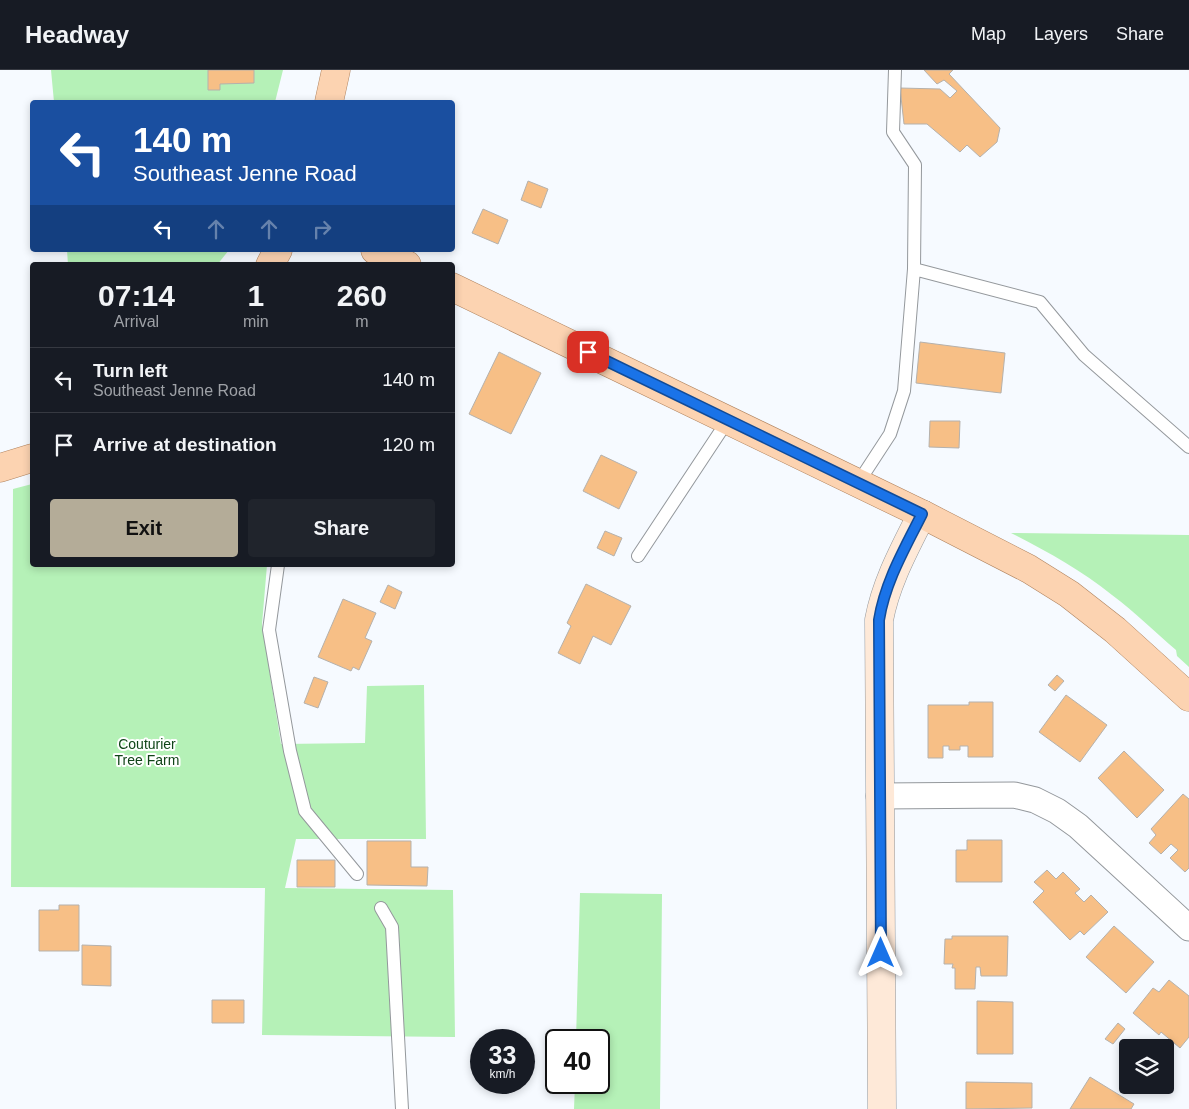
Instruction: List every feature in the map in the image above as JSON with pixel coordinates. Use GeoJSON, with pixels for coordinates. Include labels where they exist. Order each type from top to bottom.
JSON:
{"type":"FeatureCollection","features":[{"type":"Feature","properties":{"kind":"main road"},"geometry":{"type":"LineString","coordinates":[[328,100],[336,70]]}},
{"type":"Feature","properties":{"kind":"main road"},"geometry":{"type":"LineString","coordinates":[[380,252],[401,262]]}},
{"type":"Feature","properties":{"kind":"main road"},"geometry":{"type":"LineString","coordinates":[[455,288],[858,482],[1029,569],[1069,594],[1115,630],[1189,697]]}},
{"type":"Feature","properties":{"kind":"main road"},"geometry":{"type":"LineString","coordinates":[[0,468],[30,459]]}},
{"type":"Feature","properties":{"kind":"street"},"geometry":{"type":"LineString","coordinates":[[882,1109],[879,620],[882,600],[893,572],[922,514]]}},
{"type":"Feature","properties":{"kind":"street"},"geometry":{"type":"LineString","coordinates":[[879,796],[1014,795],[1035,800],[1057,811],[1078,826],[1189,928]]}},
{"type":"Feature","properties":{"kind":"lane"},"geometry":{"type":"LineString","coordinates":[[858,482],[890,434],[904,391],[914,269],[914,165],[893,132],[895,70]]}},
{"type":"Feature","properties":{"kind":"lane"},"geometry":{"type":"LineString","coordinates":[[914,269],[1040,302],[1084,354],[1189,447]]}},
{"type":"Feature","properties":{"kind":"lane"},"geometry":{"type":"LineString","coordinates":[[638,556],[728,420]]}},
{"type":"Feature","properties":{"kind":"lane"},"geometry":{"type":"LineString","coordinates":[[279,567],[269,630],[290,751],[305,811],[356,874]]}},
{"type":"Feature","properties":{"kind":"lane"},"geometry":{"type":"LineString","coordinates":[[380,908],[392,927],[402,1109]]}},
{"type":"Feature","properties":{"kind":"green space"},"geometry":{"type":"Polygon","coordinates":[[[51,70],[283,70],[276,100],[54,100],[51,70]]]}},
{"type":"Feature","properties":{"kind":"green space"},"geometry":{"type":"Polygon","coordinates":[[[67,252],[227,252],[219,262],[68,262],[67,252]]]}},
{"type":"Feature","properties":{"kind":"green space","name":"Couturier Tree Farm"},"geometry":{"type":"Polygon","coordinates":[[[30,485],[30,567],[267,567],[262,624],[281,744],[365,743],[367,686],[424,685],[426,839],[296,839],[285,888],[453,890],[455,1037],[262,1035],[265,888],[11,887],[13,489],[30,485]]]}},
{"type":"Feature","properties":{"kind":"green space"},"geometry":{"type":"Polygon","coordinates":[[[1011,533],[1189,535],[1189,667],[1177,656],[1176,650],[1129,608],[1100,586],[1063,561],[1011,533]]]}},
{"type":"Feature","properties":{"kind":"green space"},"geometry":{"type":"Polygon","coordinates":[[[580,893],[662,894],[660,1109],[574,1109],[575,1094],[610,1094],[610,1029],[576,1029],[580,893]]]}},
{"type":"Feature","properties":{"kind":"building"},"geometry":{"type":"Polygon","coordinates":[[[208,70],[254,70],[254,83],[220,84],[220,90],[208,90],[208,70]]]}},
{"type":"Feature","properties":{"kind":"building"},"geometry":{"type":"Polygon","coordinates":[[[924,70],[953,70],[949,74],[1000,128],[997,142],[980,157],[967,145],[960,152],[927,124],[904,124],[900,88],[940,89],[950,98],[957,91],[944,80],[937,84],[924,70]]]}},
{"type":"Feature","properties":{"kind":"building"},"geometry":{"type":"Polygon","coordinates":[[[528,181],[548,189],[541,208],[521,200],[528,181]]]}},
{"type":"Feature","properties":{"kind":"building"},"geometry":{"type":"Polygon","coordinates":[[[483,209],[508,220],[498,244],[472,233],[483,209]]]}},
{"type":"Feature","properties":{"kind":"building"},"geometry":{"type":"Polygon","coordinates":[[[920,342],[1005,353],[1001,393],[916,383],[920,342]]]}},
{"type":"Feature","properties":{"kind":"building"},"geometry":{"type":"Polygon","coordinates":[[[499,352],[541,373],[511,434],[469,414],[499,352]]]}},
{"type":"Feature","properties":{"kind":"building"},"geometry":{"type":"Polygon","coordinates":[[[930,421],[960,421],[959,448],[929,447],[930,421]]]}},
{"type":"Feature","properties":{"kind":"building"},"geometry":{"type":"Polygon","coordinates":[[[601,455],[637,472],[619,509],[583,491],[601,455]]]}},
{"type":"Feature","properties":{"kind":"building"},"geometry":{"type":"Polygon","coordinates":[[[605,531],[622,538],[614,556],[597,548],[605,531]]]}},
{"type":"Feature","properties":{"kind":"building"},"geometry":{"type":"Polygon","coordinates":[[[586,584],[631,606],[611,645],[593,636],[580,664],[558,653],[571,626],[567,623],[586,584]]]}},
{"type":"Feature","properties":{"kind":"building"},"geometry":{"type":"Polygon","coordinates":[[[388,585],[402,592],[395,609],[380,602],[388,585]]]}},
{"type":"Feature","properties":{"kind":"building"},"geometry":{"type":"Polygon","coordinates":[[[343,599],[376,613],[365,638],[372,641],[359,670],[353,667],[351,671],[318,657],[343,599]]]}},
{"type":"Feature","properties":{"kind":"building"},"geometry":{"type":"Polygon","coordinates":[[[1057,675],[1064,681],[1055,691],[1048,685],[1057,675]]]}},
{"type":"Feature","properties":{"kind":"building"},"geometry":{"type":"Polygon","coordinates":[[[314,677],[328,682],[318,708],[304,703],[314,677]]]}},
{"type":"Feature","properties":{"kind":"building"},"geometry":{"type":"Polygon","coordinates":[[[1066,695],[1107,725],[1080,762],[1039,732],[1066,695]]]}},
{"type":"Feature","properties":{"kind":"building"},"geometry":{"type":"Polygon","coordinates":[[[969,702],[993,702],[993,757],[968,757],[968,746],[960,746],[960,750],[949,750],[949,746],[943,746],[943,758],[928,758],[928,705],[969,705],[969,702]]]}},
{"type":"Feature","properties":{"kind":"building"},"geometry":{"type":"Polygon","coordinates":[[[1124,751],[1164,790],[1137,818],[1098,778],[1124,751]]]}},
{"type":"Feature","properties":{"kind":"building"},"geometry":{"type":"Polygon","coordinates":[[[1183,794],[1189,799],[1189,868],[1185,872],[1170,858],[1178,850],[1171,844],[1161,854],[1149,843],[1156,835],[1151,829],[1183,794]]]}},
{"type":"Feature","properties":{"kind":"building"},"geometry":{"type":"Polygon","coordinates":[[[967,840],[1002,840],[1002,882],[956,882],[956,850],[967,850],[967,840]]]}},
{"type":"Feature","properties":{"kind":"building"},"geometry":{"type":"Polygon","coordinates":[[[367,841],[411,841],[411,867],[428,867],[427,886],[367,885],[367,841]]]}},
{"type":"Feature","properties":{"kind":"building"},"geometry":{"type":"Polygon","coordinates":[[[297,860],[335,860],[335,887],[297,887],[297,860]]]}},
{"type":"Feature","properties":{"kind":"building"},"geometry":{"type":"Polygon","coordinates":[[[1047,870],[1056,879],[1063,872],[1080,889],[1075,893],[1084,902],[1091,895],[1108,912],[1084,935],[1080,931],[1070,940],[1033,902],[1044,891],[1034,882],[1047,870]]]}},
{"type":"Feature","properties":{"kind":"building"},"geometry":{"type":"Polygon","coordinates":[[[59,905],[79,905],[79,951],[39,951],[39,910],[59,910],[59,905]]]}},
{"type":"Feature","properties":{"kind":"building"},"geometry":{"type":"Polygon","coordinates":[[[1114,926],[1154,962],[1126,993],[1086,957],[1114,926]]]}},
{"type":"Feature","properties":{"kind":"building"},"geometry":{"type":"Polygon","coordinates":[[[952,936],[1008,936],[1007,976],[981,976],[980,967],[976,967],[975,989],[955,989],[955,968],[952,968],[953,964],[944,964],[945,939],[952,939],[952,936]]]}},
{"type":"Feature","properties":{"kind":"building"},"geometry":{"type":"Polygon","coordinates":[[[82,945],[111,946],[111,986],[82,985],[82,945]]]}},
{"type":"Feature","properties":{"kind":"building"},"geometry":{"type":"Polygon","coordinates":[[[1169,980],[1189,996],[1189,1037],[1180,1048],[1174,1043],[1174,1039],[1169,1039],[1161,1032],[1159,1035],[1133,1013],[1153,988],[1159,992],[1169,980]]]}},
{"type":"Feature","properties":{"kind":"building"},"geometry":{"type":"Polygon","coordinates":[[[212,1000],[244,1000],[244,1023],[212,1023],[212,1000]]]}},
{"type":"Feature","properties":{"kind":"building"},"geometry":{"type":"Polygon","coordinates":[[[977,1001],[1013,1002],[1013,1054],[977,1054],[977,1001]]]}},
{"type":"Feature","properties":{"kind":"building"},"geometry":{"type":"Polygon","coordinates":[[[1118,1023],[1125,1029],[1113,1044],[1105,1039],[1118,1023]]]}},
{"type":"Feature","properties":{"kind":"building"},"geometry":{"type":"Polygon","coordinates":[[[1090,1077],[1134,1104],[1131,1109],[1070,1109],[1090,1077]]]}},
{"type":"Feature","properties":{"kind":"building"},"geometry":{"type":"Polygon","coordinates":[[[966,1082],[1032,1083],[1032,1108],[966,1109],[966,1082]]]}},
{"type":"Feature","properties":{"kind":"route"},"geometry":{"type":"LineString","coordinates":[[588,352],[922,514],[893,572],[882,600],[879,620],[881,953]]}}]}
